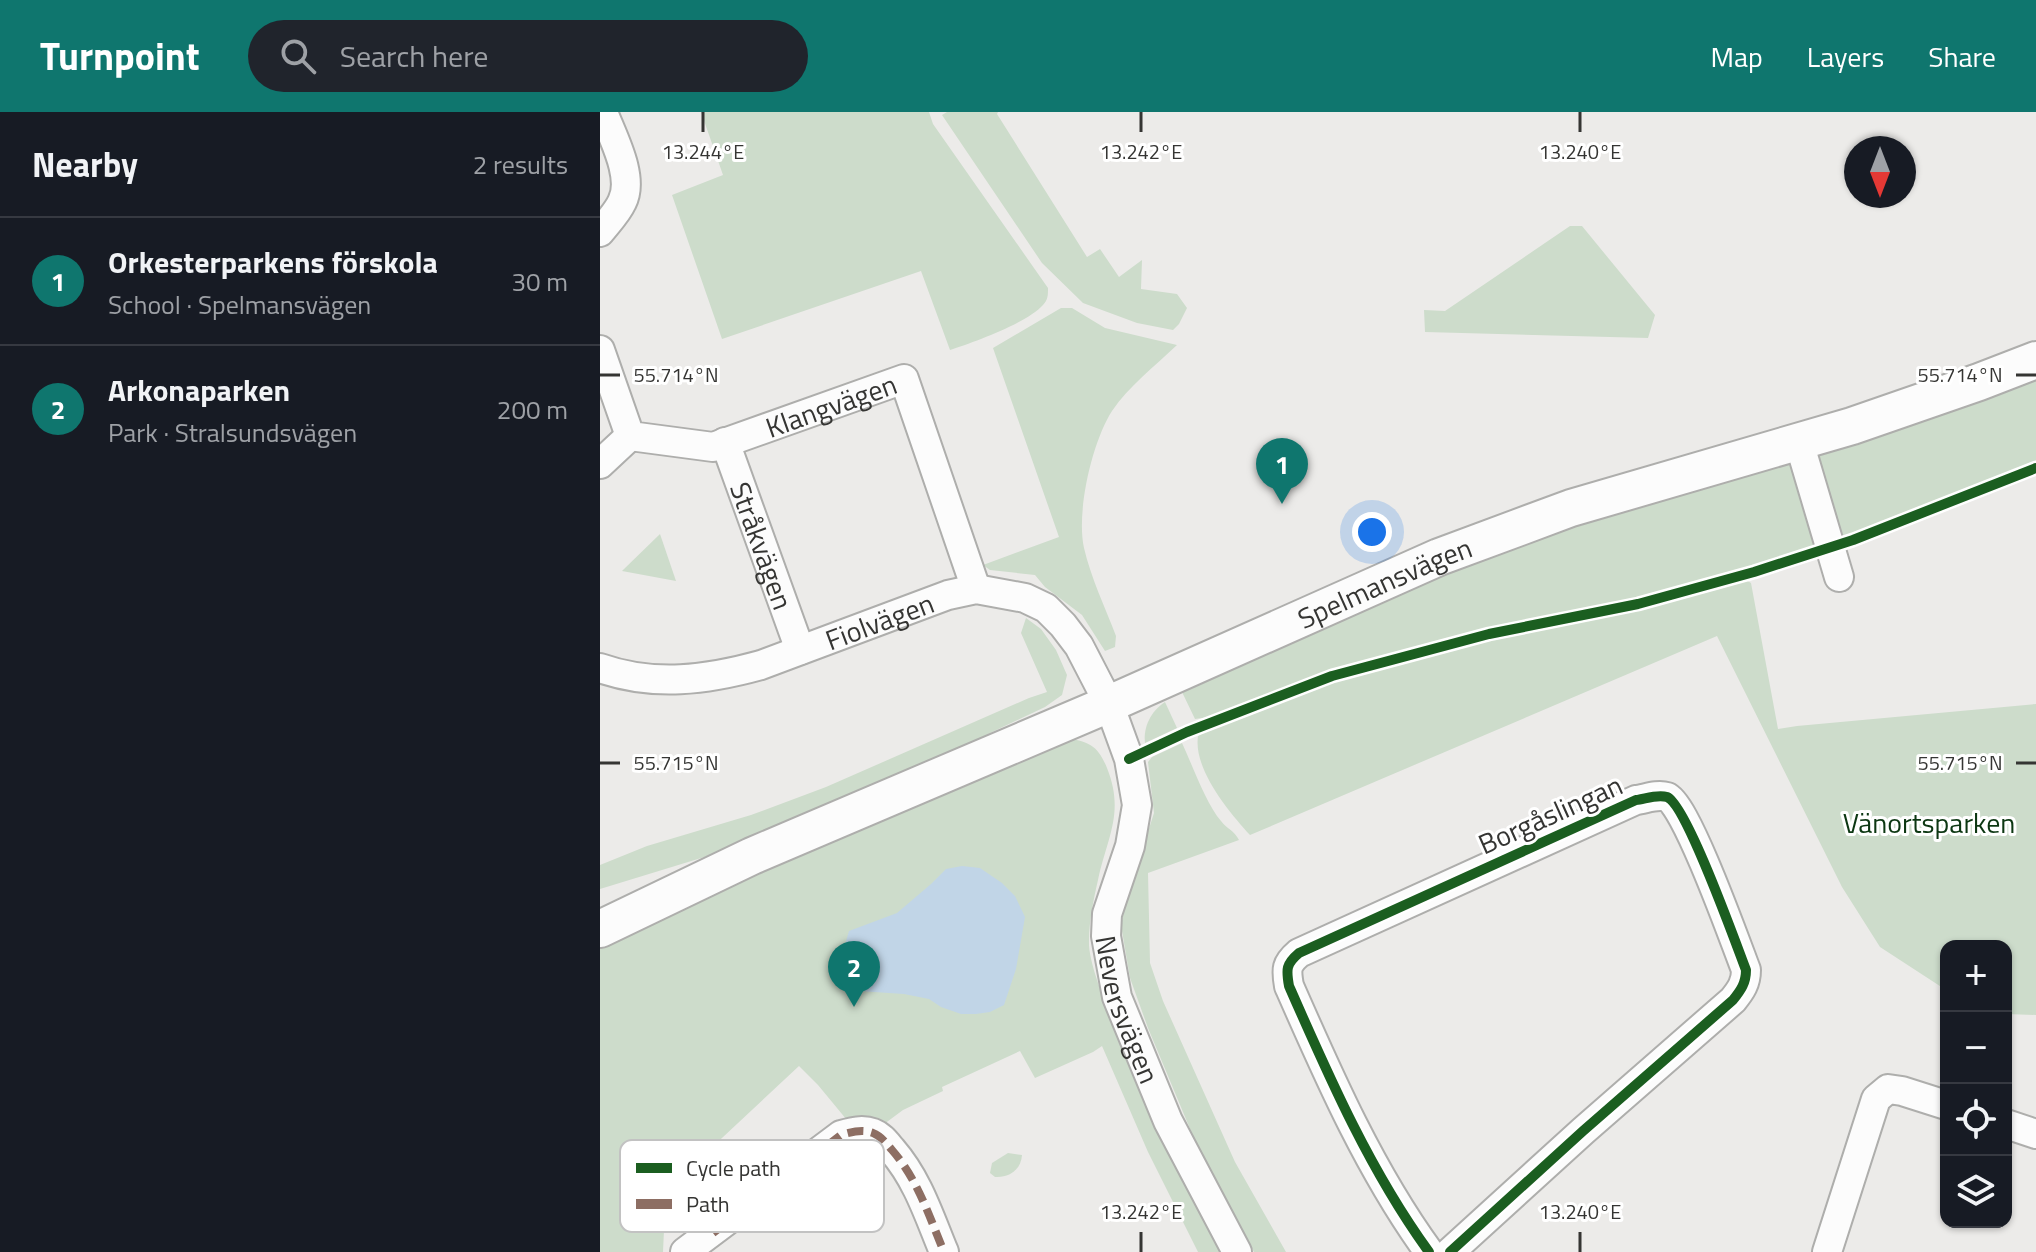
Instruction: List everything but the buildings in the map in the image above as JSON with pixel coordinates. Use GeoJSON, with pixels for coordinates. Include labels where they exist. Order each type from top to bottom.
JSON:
{"type":"FeatureCollection","features":[{"type":"Feature","properties":{"kind":"main road","name":"Spelmansvägen"},"geometry":{"type":"LineString","coordinates":[[600,929],[752,856],[1109,704],[1439,557],[1571,508],[1852,426],[2036,360]]}},
{"type":"Feature","properties":{"kind":"main road","name":"Spelmansvägen"},"geometry":{"type":"LineString","coordinates":[[600,903],[752,856]]}},
{"type":"Feature","properties":{"kind":"street"},"geometry":{"type":"LineString","coordinates":[[600,232],[623,201],[626,189],[626,171],[603,112]]}},
{"type":"Feature","properties":{"kind":"street"},"geometry":{"type":"LineString","coordinates":[[600,350],[630,436],[600,464]]}},
{"type":"Feature","properties":{"kind":"street","name":"Klangvägen"},"geometry":{"type":"LineString","coordinates":[[630,436],[713,447],[904,379],[976,589]]}},
{"type":"Feature","properties":{"kind":"street","name":"Stråkvägen"},"geometry":{"type":"LineString","coordinates":[[725,442],[800,650]]}},
{"type":"Feature","properties":{"kind":"street"},"geometry":{"type":"LineString","coordinates":[[1799,442],[1839,577]]}},
{"type":"Feature","properties":{"kind":"street","name":"Fiolvägen"},"geometry":{"type":"LineString","coordinates":[[600,668],[633,677],[666,680],[690,680],[747,669],[936,599],[976,589],[1025,598],[1046,608],[1079,646],[1109,704]]}},
{"type":"Feature","properties":{"kind":"street","name":"Neversvägen"},"geometry":{"type":"LineString","coordinates":[[1109,704],[1129,759],[1137,805],[1130,846],[1107,914],[1106,936],[1117,997],[1168,1121],[1237,1252]]}},
{"type":"Feature","properties":{"kind":"street","name":"Borgåslingan"},"geometry":{"type":"LineString","coordinates":[[1429,1252],[1405,1218],[1343,1105],[1289,986],[1289,961],[1299,953],[1636,800],[1666,797],[1673,801],[1688,824],[1746,970],[1743,988],[1450,1252]]}},
{"type":"Feature","properties":{"kind":"street"},"geometry":{"type":"LineString","coordinates":[[1827,1252],[1876,1099],[1888,1089],[1940,1103]]}},
{"type":"Feature","properties":{"kind":"street"},"geometry":{"type":"LineString","coordinates":[[2012,1126],[2036,1134]]}},
{"type":"Feature","properties":{"kind":"street"},"geometry":{"type":"LineString","coordinates":[[834,1140],[856,1131],[872,1133],[884,1140]]}},
{"type":"Feature","properties":{"kind":"street"},"geometry":{"type":"LineString","coordinates":[[884,1140],[920,1189],[944,1252]]}},
{"type":"Feature","properties":{"kind":"street"},"geometry":{"type":"LineString","coordinates":[[685,1252],[712,1232]]}},
{"type":"Feature","properties":{"kind":"green space"},"geometry":{"type":"Polygon","coordinates":[[[701,112],[929,112],[933,124],[1048,288],[1046,301],[1035,312],[1013,325],[950,350],[921,271],[722,339],[672,195],[723,175],[701,112]]]}},
{"type":"Feature","properties":{"kind":"green space"},"geometry":{"type":"Polygon","coordinates":[[[947,112],[998,112],[1087,257],[1100,249],[1119,277],[1142,260],[1141,289],[1177,294],[1187,308],[1179,324],[1173,330],[1137,323],[1083,303],[1042,263],[942,115],[947,112]]]}},
{"type":"Feature","properties":{"kind":"green space"},"geometry":{"type":"Polygon","coordinates":[[[1570,226],[1582,226],[1655,315],[1648,338],[1425,332],[1424,310],[1445,311],[1570,226]]]}},
{"type":"Feature","properties":{"kind":"green space"},"geometry":{"type":"Polygon","coordinates":[[[1061,308],[1072,308],[1105,328],[1177,345],[1134,385],[1112,411],[1092,458],[1084,497],[1082,533],[1094,581],[1116,636],[1115,647],[1105,651],[1082,615],[1045,587],[1035,575],[990,570],[983,565],[1059,537],[993,348],[1061,308]]]}},
{"type":"Feature","properties":{"kind":"green space"},"geometry":{"type":"Polygon","coordinates":[[[2036,378],[2036,464],[1835,540],[1809,453],[2036,378]]]}},
{"type":"Feature","properties":{"kind":"green space"},"geometry":{"type":"Polygon","coordinates":[[[1794,458],[1820,545],[1662,592],[1457,636],[1323,673],[1217,716],[1195,719],[1182,692],[1296,636],[1526,539],[1794,458]]]}},
{"type":"Feature","properties":{"kind":"green space"},"geometry":{"type":"Polygon","coordinates":[[[660,534],[676,581],[622,571],[660,534]]]}},
{"type":"Feature","properties":{"kind":"green space","name":"Vänortsparken"},"geometry":{"type":"Polygon","coordinates":[[[1746,580],[1751,583],[1778,729],[2036,704],[2036,1015],[2012,1014],[2012,940],[1940,940],[1940,986],[1880,947],[1842,887],[1717,636],[1250,835],[1214,789],[1201,762],[1198,736],[1211,728],[1325,684],[1508,635],[1627,611],[1746,580]]]}},
{"type":"Feature","properties":{"kind":"green space"},"geometry":{"type":"Polygon","coordinates":[[[1026,618],[1041,629],[1056,650],[1067,675],[1062,695],[1045,707],[963,748],[724,851],[600,889],[600,865],[647,846],[751,815],[826,787],[1047,692],[1021,633],[1026,618]]]}},
{"type":"Feature","properties":{"kind":"green space"},"geometry":{"type":"Polygon","coordinates":[[[1165,702],[1177,728],[1145,743],[1149,720],[1165,702]]]}},
{"type":"Feature","properties":{"kind":"green space"},"geometry":{"type":"Polygon","coordinates":[[[1067,738],[1087,743],[1100,755],[1107,768],[1114,798],[1113,825],[1096,887],[1090,925],[1091,956],[1120,1041],[1146,1102],[1220,1252],[1198,1252],[1148,1152],[1102,1046],[1035,1078],[1020,1051],[942,1087],[943,1091],[903,1110],[872,1133],[856,1131],[799,1066],[720,1140],[620,1140],[620,1232],[664,1232],[663,1252],[600,1252],[600,939],[1067,738]]]}},
{"type":"Feature","properties":{"kind":"green space"},"geometry":{"type":"Polygon","coordinates":[[[1182,743],[1210,805],[1239,840],[1148,873],[1150,963],[1163,1001],[1235,1162],[1286,1252],[1254,1252],[1193,1136],[1130,978],[1121,925],[1154,813],[1148,762],[1152,757],[1182,743]]]}},
{"type":"Feature","properties":{"kind":"green space"},"geometry":{"type":"Polygon","coordinates":[[[1008,1153],[1022,1155],[1017,1169],[995,1177],[990,1173],[992,1163],[1008,1153]]]}},
{"type":"Feature","properties":{"kind":"water"},"geometry":{"type":"Polygon","coordinates":[[[962,866],[980,868],[1002,883],[1015,896],[1025,917],[1016,969],[1004,1005],[990,1012],[961,1014],[929,999],[859,991],[846,981],[840,962],[849,931],[897,913],[946,869],[962,866]]]}},
{"type":"Feature","properties":{"kind":"marked path"},"geometry":{"type":"LineString","coordinates":[[834,1140],[841,1135],[865,1131],[883,1140]]}},
{"type":"Feature","properties":{"kind":"marked path"},"geometry":{"type":"LineString","coordinates":[[884,1141],[909,1174],[944,1252]]}},
{"type":"Feature","properties":{"kind":"cycle path"},"geometry":{"type":"LineString","coordinates":[[1129,759],[1187,732],[1332,676],[1489,634],[1638,604],[1754,572],[1853,540],[2036,468]]}},
{"type":"Feature","properties":{"kind":"cycle path"},"geometry":{"type":"LineString","coordinates":[[1429,1252],[1388,1189],[1335,1089],[1289,986],[1289,964],[1299,953],[1636,800],[1667,797],[1686,823],[1722,906],[1746,970],[1742,986],[1733,1000],[1450,1252]]}},
{"type":"Feature","properties":{"kind":"place","name":"Orkesterparkens förskola"},"geometry":{"type":"Point","coordinates":[1282,504]}},
{"type":"Feature","properties":{"kind":"place","name":"Arkonaparken"},"geometry":{"type":"Point","coordinates":[854,1007]}}]}
